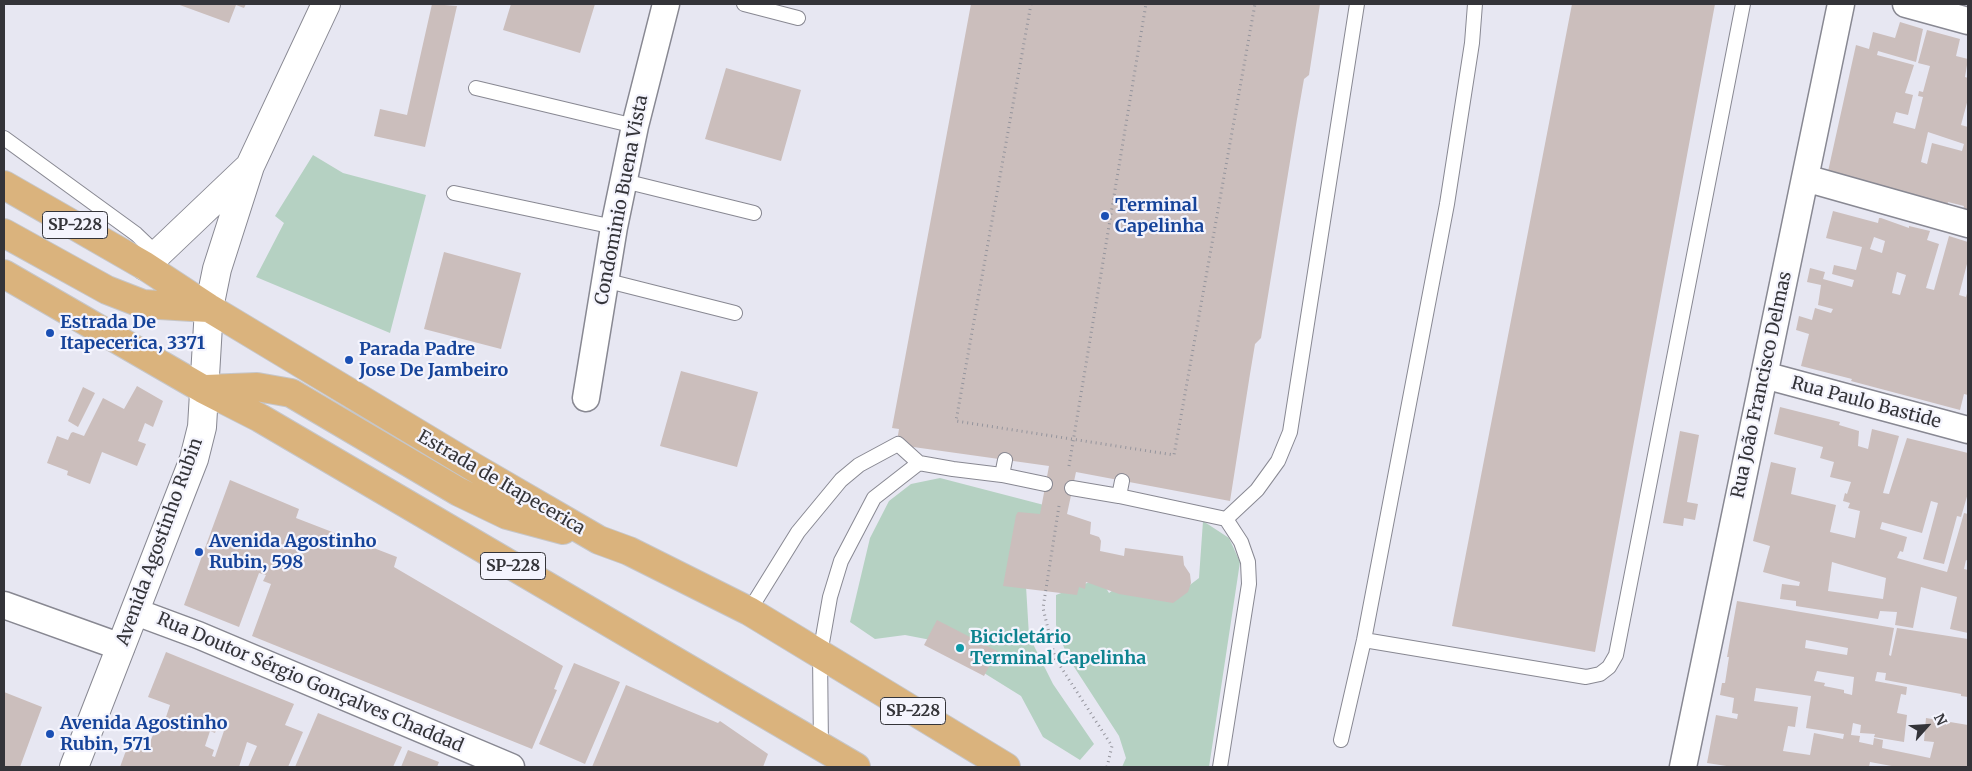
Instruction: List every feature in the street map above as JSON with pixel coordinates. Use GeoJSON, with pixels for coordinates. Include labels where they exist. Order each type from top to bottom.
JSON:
{"type":"FeatureCollection","features":[{"type":"Feature","properties":{"kind":"main road"},"geometry":{"type":"LineString","coordinates":[[151,260],[250,166],[326,4]]}},
{"type":"Feature","properties":{"kind":"main road","name":"Avenida Agostinho Rubin"},"geometry":{"type":"LineString","coordinates":[[74,767],[136,612],[194,459],[202,426],[209,308],[217,269],[250,166]]}},
{"type":"Feature","properties":{"kind":"main road","name":"Estrada de Itapecerica"},"geometry":{"type":"LineString","coordinates":[[4,185],[151,260],[209,308],[466,463],[599,540],[629,551],[749,611],[1006,767]]}},
{"type":"Feature","properties":{"kind":"main road"},"geometry":{"type":"LineString","coordinates":[[4,233],[107,290],[143,304],[209,308]]}},
{"type":"Feature","properties":{"kind":"main road","name":"SP-228"},"geometry":{"type":"LineString","coordinates":[[4,274],[203,389],[260,418],[856,767]]}},
{"type":"Feature","properties":{"kind":"main road"},"geometry":{"type":"LineString","coordinates":[[203,389],[257,387],[291,393],[459,492],[507,515],[599,540]]}},
{"type":"Feature","properties":{"kind":"street","name":"Condominio Buena Vista"},"geometry":{"type":"LineString","coordinates":[[586,398],[614,227],[635,126],[666,4]]}},
{"type":"Feature","properties":{"kind":"street","name":"Rua João Francisco Delmas"},"geometry":{"type":"LineString","coordinates":[[1683,767],[1841,4]]}},
{"type":"Feature","properties":{"kind":"street"},"geometry":{"type":"LineString","coordinates":[[1906,4],[1968,21]]}},
{"type":"Feature","properties":{"kind":"street"},"geometry":{"type":"LineString","coordinates":[[1805,178],[1968,224]]}},
{"type":"Feature","properties":{"kind":"street","name":"Rua Paulo Bastide"},"geometry":{"type":"LineString","coordinates":[[1764,375],[1968,430]]}},
{"type":"Feature","properties":{"kind":"street"},"geometry":{"type":"LineString","coordinates":[[4,605],[121,647]]}},
{"type":"Feature","properties":{"kind":"street","name":"Rua Doutor Sérgio Gonçalves Chaddad"},"geometry":{"type":"LineString","coordinates":[[136,612],[198,635],[511,767]]}},
{"type":"Feature","properties":{"kind":"lane"},"geometry":{"type":"LineString","coordinates":[[744,4],[798,18]]}},
{"type":"Feature","properties":{"kind":"lane"},"geometry":{"type":"LineString","coordinates":[[1226,519],[1257,490],[1278,461],[1290,432],[1357,4]]}},
{"type":"Feature","properties":{"kind":"lane"},"geometry":{"type":"LineString","coordinates":[[1341,740],[1364,640],[1446,204],[1472,43],[1475,4]]}},
{"type":"Feature","properties":{"kind":"lane"},"geometry":{"type":"LineString","coordinates":[[1364,640],[1586,677],[1600,674],[1609,667],[1616,655],[1743,4]]}},
{"type":"Feature","properties":{"kind":"lane"},"geometry":{"type":"LineString","coordinates":[[476,88],[635,126]]}},
{"type":"Feature","properties":{"kind":"lane"},"geometry":{"type":"LineString","coordinates":[[4,138],[136,234],[151,260]]}},
{"type":"Feature","properties":{"kind":"lane"},"geometry":{"type":"LineString","coordinates":[[624,180],[754,213]]}},
{"type":"Feature","properties":{"kind":"lane"},"geometry":{"type":"LineString","coordinates":[[454,193],[614,227]]}},
{"type":"Feature","properties":{"kind":"lane"},"geometry":{"type":"LineString","coordinates":[[604,280],[736,313]]}},
{"type":"Feature","properties":{"kind":"lane"},"geometry":{"type":"LineString","coordinates":[[749,611],[798,532],[841,480],[859,464],[898,444],[919,462],[1045,484]]}},
{"type":"Feature","properties":{"kind":"lane"},"geometry":{"type":"LineString","coordinates":[[1002,475],[1005,460]]}},
{"type":"Feature","properties":{"kind":"lane"},"geometry":{"type":"LineString","coordinates":[[821,747],[820,654],[830,597],[841,561],[874,498],[919,462]]}},
{"type":"Feature","properties":{"kind":"lane"},"geometry":{"type":"LineString","coordinates":[[1119,496],[1122,481]]}},
{"type":"Feature","properties":{"kind":"lane"},"geometry":{"type":"LineString","coordinates":[[1072,488],[1226,519],[1241,542],[1248,562],[1249,584],[1220,767]]}},
{"type":"Feature","properties":{"kind":"path"},"geometry":{"type":"LineString","coordinates":[[1031,4],[956,420],[1174,455],[1255,4]]}},
{"type":"Feature","properties":{"kind":"path"},"geometry":{"type":"LineString","coordinates":[[1067,470],[1074,439],[1146,4]]}},
{"type":"Feature","properties":{"kind":"path"},"geometry":{"type":"LineString","coordinates":[[1061,497],[1043,608],[1055,658],[1112,746],[1107,767]]}},
{"type":"Feature","properties":{"kind":"green space"},"geometry":{"type":"Polygon","coordinates":[[[313,155],[343,173],[426,195],[390,333],[256,277],[284,223],[275,216],[313,155]]]}},
{"type":"Feature","properties":{"kind":"green space"},"geometry":{"type":"Polygon","coordinates":[[[940,478],[1044,505],[1026,586],[1029,636],[1053,684],[1094,744],[1080,760],[1043,737],[1021,696],[931,640],[905,635],[875,639],[850,622],[870,538],[889,501],[911,484],[940,478]]]}},
{"type":"Feature","properties":{"kind":"green space"},"geometry":{"type":"Polygon","coordinates":[[[1203,521],[1229,538],[1240,562],[1209,767],[1122,767],[1126,758],[1119,736],[1067,656],[1056,625],[1056,595],[1100,578],[1109,593],[1127,580],[1182,591],[1199,578],[1203,521]]]}},
{"type":"Feature","properties":{"kind":"building"},"geometry":{"type":"Polygon","coordinates":[[[177,4],[246,4],[244,8],[236,5],[229,23],[177,4]]]}},
{"type":"Feature","properties":{"kind":"building"},"geometry":{"type":"Polygon","coordinates":[[[432,4],[457,6],[425,147],[374,136],[380,109],[407,115],[432,4]]]}},
{"type":"Feature","properties":{"kind":"building"},"geometry":{"type":"Polygon","coordinates":[[[511,4],[595,4],[580,53],[503,30],[511,4]]]}},
{"type":"Feature","properties":{"kind":"building","name":"Terminal Capelinha"},"geometry":{"type":"Polygon","coordinates":[[[971,4],[1320,4],[1309,75],[1304,79],[1261,338],[1255,344],[1230,501],[1076,472],[1067,514],[1091,522],[1090,534],[1099,537],[1101,541],[1100,551],[1124,556],[1125,548],[1183,556],[1184,565],[1190,574],[1191,583],[1188,592],[1173,603],[1119,594],[1086,582],[1085,589],[1079,587],[1077,595],[1003,586],[1016,515],[1018,512],[1040,514],[1049,466],[899,445],[897,441],[899,429],[892,428],[971,4]]]}},
{"type":"Feature","properties":{"kind":"building"},"geometry":{"type":"Polygon","coordinates":[[[1572,4],[1715,4],[1595,652],[1452,626],[1572,4]]]}},
{"type":"Feature","properties":{"kind":"building"},"geometry":{"type":"Polygon","coordinates":[[[1900,22],[1923,29],[1916,62],[1878,51],[1877,55],[1914,65],[1905,93],[1913,95],[1908,115],[1896,112],[1893,123],[1915,129],[1923,97],[1918,96],[1919,91],[1923,92],[1930,66],[1918,63],[1927,30],[1960,39],[1956,56],[1968,59],[1965,77],[1968,78],[1968,99],[1961,125],[1968,127],[1968,213],[1962,212],[1964,206],[1948,202],[1947,207],[1827,176],[1856,45],[1869,49],[1873,32],[1895,38],[1900,22]],[[1928,132],[1921,162],[1927,164],[1932,143],[1962,151],[1964,144],[1928,132]]]}},
{"type":"Feature","properties":{"kind":"building"},"geometry":{"type":"Polygon","coordinates":[[[726,68],[801,90],[781,161],[705,139],[726,68]]]}},
{"type":"Feature","properties":{"kind":"building"},"geometry":{"type":"Polygon","coordinates":[[[1833,211],[1878,223],[1879,218],[1881,218],[1909,228],[1909,226],[1930,231],[1927,240],[1939,244],[1926,288],[1934,290],[1949,236],[1968,242],[1968,260],[1959,295],[1966,297],[1968,290],[1968,395],[1964,394],[1960,410],[1801,366],[1809,334],[1796,330],[1799,316],[1812,320],[1815,308],[1831,313],[1833,309],[1818,305],[1821,285],[1807,282],[1810,268],[1825,272],[1823,279],[1852,287],[1854,280],[1832,274],[1834,265],[1856,270],[1862,247],[1826,238],[1833,211]],[[1874,237],[1870,249],[1882,253],[1885,241],[1874,237]],[[1897,272],[1892,293],[1900,295],[1906,275],[1897,272]]]}},
{"type":"Feature","properties":{"kind":"building"},"geometry":{"type":"Polygon","coordinates":[[[444,252],[521,273],[501,349],[424,329],[444,252]]]}},
{"type":"Feature","properties":{"kind":"building"},"geometry":{"type":"Polygon","coordinates":[[[681,371],[758,392],[737,467],[660,446],[681,371]]]}},
{"type":"Feature","properties":{"kind":"building"},"geometry":{"type":"Polygon","coordinates":[[[137,386],[163,401],[153,427],[145,423],[138,441],[146,444],[137,466],[102,452],[90,484],[67,475],[68,471],[47,463],[57,436],[68,440],[73,432],[84,436],[103,398],[124,409],[137,386]]]}},
{"type":"Feature","properties":{"kind":"building"},"geometry":{"type":"Polygon","coordinates":[[[83,387],[95,393],[78,427],[68,421],[83,387]]]}},
{"type":"Feature","properties":{"kind":"building"},"geometry":{"type":"Polygon","coordinates":[[[1780,407],[1840,422],[1839,425],[1859,431],[1858,446],[1868,449],[1872,429],[1899,436],[1883,493],[1889,494],[1907,438],[1968,453],[1968,493],[1961,517],[1957,516],[1944,564],[1923,559],[1938,503],[1931,501],[1922,533],[1882,522],[1880,529],[1907,537],[1903,552],[1900,551],[1897,558],[1947,572],[1964,513],[1968,514],[1968,561],[1966,560],[1964,569],[1968,570],[1968,633],[1950,629],[1957,597],[1921,587],[1913,628],[1895,625],[1897,612],[1880,611],[1878,619],[1796,606],[1796,601],[1780,599],[1782,584],[1799,586],[1800,582],[1763,572],[1770,546],[1753,541],[1771,462],[1796,468],[1791,494],[1836,505],[1830,532],[1855,538],[1860,511],[1848,508],[1850,503],[1843,501],[1851,482],[1830,477],[1834,462],[1820,458],[1823,447],[1774,434],[1780,407]],[[1832,562],[1828,591],[1883,599],[1886,578],[1832,562]]]}},
{"type":"Feature","properties":{"kind":"building"},"geometry":{"type":"Polygon","coordinates":[[[1680,431],[1699,435],[1687,502],[1698,504],[1695,520],[1684,518],[1683,526],[1663,523],[1680,431]]]}},
{"type":"Feature","properties":{"kind":"building"},"geometry":{"type":"Polygon","coordinates":[[[230,480],[299,509],[296,518],[397,557],[394,567],[563,666],[554,689],[557,690],[532,749],[252,636],[271,584],[263,581],[266,575],[259,573],[239,627],[184,605],[230,480]]]}},
{"type":"Feature","properties":{"kind":"building"},"geometry":{"type":"Polygon","coordinates":[[[1737,601],[1894,628],[1889,655],[1891,656],[1897,628],[1968,639],[1968,697],[1961,696],[1961,694],[1885,680],[1886,673],[1877,672],[1875,681],[1907,687],[1906,695],[1901,694],[1897,713],[1907,715],[1904,742],[1874,737],[1875,734],[1860,733],[1861,725],[1853,723],[1851,735],[1860,736],[1859,742],[1873,745],[1874,738],[1883,740],[1882,748],[1930,758],[1934,742],[1924,741],[1926,718],[1968,725],[1968,767],[1897,767],[1870,762],[1869,767],[1733,767],[1707,763],[1716,715],[1737,719],[1738,714],[1732,713],[1734,698],[1720,695],[1722,683],[1725,683],[1729,657],[1727,657],[1737,601]],[[1806,640],[1805,648],[1847,655],[1848,648],[1806,640]],[[1817,671],[1814,681],[1825,683],[1824,686],[1844,690],[1844,693],[1852,695],[1854,677],[1817,671]],[[1756,688],[1754,701],[1798,707],[1795,727],[1788,726],[1783,751],[1810,755],[1814,733],[1843,739],[1844,734],[1806,728],[1811,696],[1756,688]]]}},
{"type":"Feature","properties":{"kind":"building","name":"Bicicletário Terminal Capelinha"},"geometry":{"type":"Polygon","coordinates":[[[937,620],[997,651],[984,676],[924,645],[937,620]]]}},
{"type":"Feature","properties":{"kind":"building"},"geometry":{"type":"Polygon","coordinates":[[[166,652],[294,704],[285,725],[303,732],[288,767],[248,767],[257,746],[247,742],[239,767],[120,767],[128,745],[146,752],[155,730],[161,732],[170,705],[148,697],[166,652]],[[219,723],[215,733],[210,731],[205,746],[214,750],[212,756],[215,757],[226,725],[219,723]]]}},
{"type":"Feature","properties":{"kind":"building"},"geometry":{"type":"Polygon","coordinates":[[[574,663],[620,682],[585,764],[539,744],[574,663]]]}},
{"type":"Feature","properties":{"kind":"building"},"geometry":{"type":"Polygon","coordinates":[[[626,685],[718,723],[720,721],[768,754],[763,767],[592,767],[626,685]]]}},
{"type":"Feature","properties":{"kind":"building"},"geometry":{"type":"Polygon","coordinates":[[[4,692],[42,707],[20,767],[4,767],[4,692]]]}},
{"type":"Feature","properties":{"kind":"building"},"geometry":{"type":"Polygon","coordinates":[[[318,713],[402,747],[393,767],[295,767],[318,713]]]}},
{"type":"Feature","properties":{"kind":"building"},"geometry":{"type":"Polygon","coordinates":[[[408,750],[439,762],[437,767],[401,767],[408,750]]]}},
{"type":"Feature","properties":{"kind":"place","name":"Terminal Capelinha"},"geometry":{"type":"Point","coordinates":[1105,216]}},
{"type":"Feature","properties":{"kind":"place","name":"Estrada De Itapecerica, 3371"},"geometry":{"type":"Point","coordinates":[50,333]}},
{"type":"Feature","properties":{"kind":"place","name":"Parada Padre Jose De Jambeiro"},"geometry":{"type":"Point","coordinates":[349,360]}},
{"type":"Feature","properties":{"kind":"place","name":"Avenida Agostinho Rubin, 598"},"geometry":{"type":"Point","coordinates":[199,552]}},
{"type":"Feature","properties":{"kind":"place","name":"Bicicletário Terminal Capelinha"},"geometry":{"type":"Point","coordinates":[960,648]}},
{"type":"Feature","properties":{"kind":"place","name":"Avenida Agostinho Rubin, 571"},"geometry":{"type":"Point","coordinates":[50,734]}}]}
